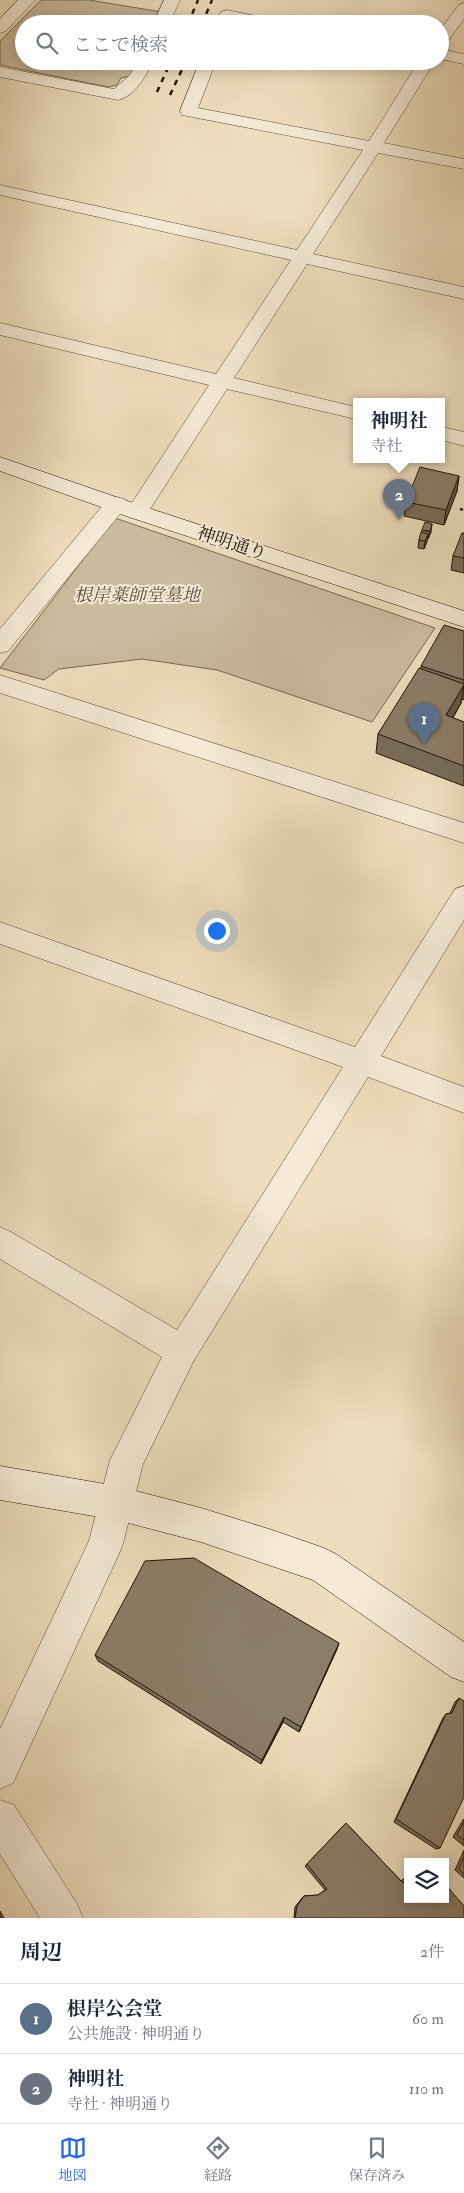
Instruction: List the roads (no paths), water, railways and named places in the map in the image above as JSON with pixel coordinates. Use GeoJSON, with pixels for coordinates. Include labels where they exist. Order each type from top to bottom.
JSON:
{"type":"FeatureCollection","features":[{"type":"Feature","properties":{"kind":"street"},"geometry":{"type":"LineString","coordinates":[[0,28],[27,0]]}},
{"type":"Feature","properties":{"kind":"street"},"geometry":{"type":"LineString","coordinates":[[165,15],[172,0]]}},
{"type":"Feature","properties":{"kind":"street"},"geometry":{"type":"LineString","coordinates":[[227,15],[232,0]]}},
{"type":"Feature","properties":{"kind":"street"},"geometry":{"type":"LineString","coordinates":[[449,29],[464,8]]}},
{"type":"Feature","properties":{"kind":"street"},"geometry":{"type":"LineString","coordinates":[[449,56],[464,59]]}},
{"type":"Feature","properties":{"kind":"street"},"geometry":{"type":"LineString","coordinates":[[0,72],[118,95],[137,78],[141,70]]}},
{"type":"Feature","properties":{"kind":"street"},"geometry":{"type":"LineString","coordinates":[[204,70],[188,111],[464,164]]}},
{"type":"Feature","properties":{"kind":"street"},"geometry":{"type":"LineString","coordinates":[[0,645],[126,508],[221,381],[374,146],[420,70]]}},
{"type":"Feature","properties":{"kind":"street"},"geometry":{"type":"LineString","coordinates":[[0,190],[464,293]]}},
{"type":"Feature","properties":{"kind":"street"},"geometry":{"type":"LineString","coordinates":[[0,329],[353,412]]}},
{"type":"Feature","properties":{"kind":"street"},"geometry":{"type":"LineString","coordinates":[[445,435],[464,439]]}},
{"type":"Feature","properties":{"kind":"street","name":"神明通り"},"geometry":{"type":"LineString","coordinates":[[0,464],[126,508],[464,619]]}},
{"type":"Feature","properties":{"kind":"street"},"geometry":{"type":"LineString","coordinates":[[0,684],[464,833]]}},
{"type":"Feature","properties":{"kind":"street"},"geometry":{"type":"LineString","coordinates":[[0,1770],[106,1544],[127,1460],[182,1350],[464,897]]}},
{"type":"Feature","properties":{"kind":"street"},"geometry":{"type":"LineString","coordinates":[[0,933],[361,1061],[464,1100]]}},
{"type":"Feature","properties":{"kind":"street"},"geometry":{"type":"LineString","coordinates":[[0,1242],[182,1350]]}},
{"type":"Feature","properties":{"kind":"street"},"geometry":{"type":"LineString","coordinates":[[0,1483],[117,1503],[272,1546],[324,1566],[464,1664]]}},
{"type":"Feature","properties":{"kind":"street"},"geometry":{"type":"LineString","coordinates":[[0,1819],[63,1918]]}},
{"type":"Feature","properties":{"kind":"railway"},"geometry":{"type":"LineString","coordinates":[[192,15],[198,0]]}},
{"type":"Feature","properties":{"kind":"railway"},"geometry":{"type":"LineString","coordinates":[[206,15],[212,0]]}},
{"type":"Feature","properties":{"kind":"railway"},"geometry":{"type":"LineString","coordinates":[[157,92],[167,70]]}},
{"type":"Feature","properties":{"kind":"railway"},"geometry":{"type":"LineString","coordinates":[[170,95],[182,70]]}},
{"type":"Feature","properties":{"kind":"place","name":"神明社"},"geometry":{"type":"Point","coordinates":[399,520]}},
{"type":"Feature","properties":{"kind":"place","name":"根岸公会堂"},"geometry":{"type":"Point","coordinates":[424,744]}},
{"type":"Feature","properties":{"kind":"park label","name":"根岸薬師堂墓地"},"geometry":{"type":"Point","coordinates":[137,595]}}]}
